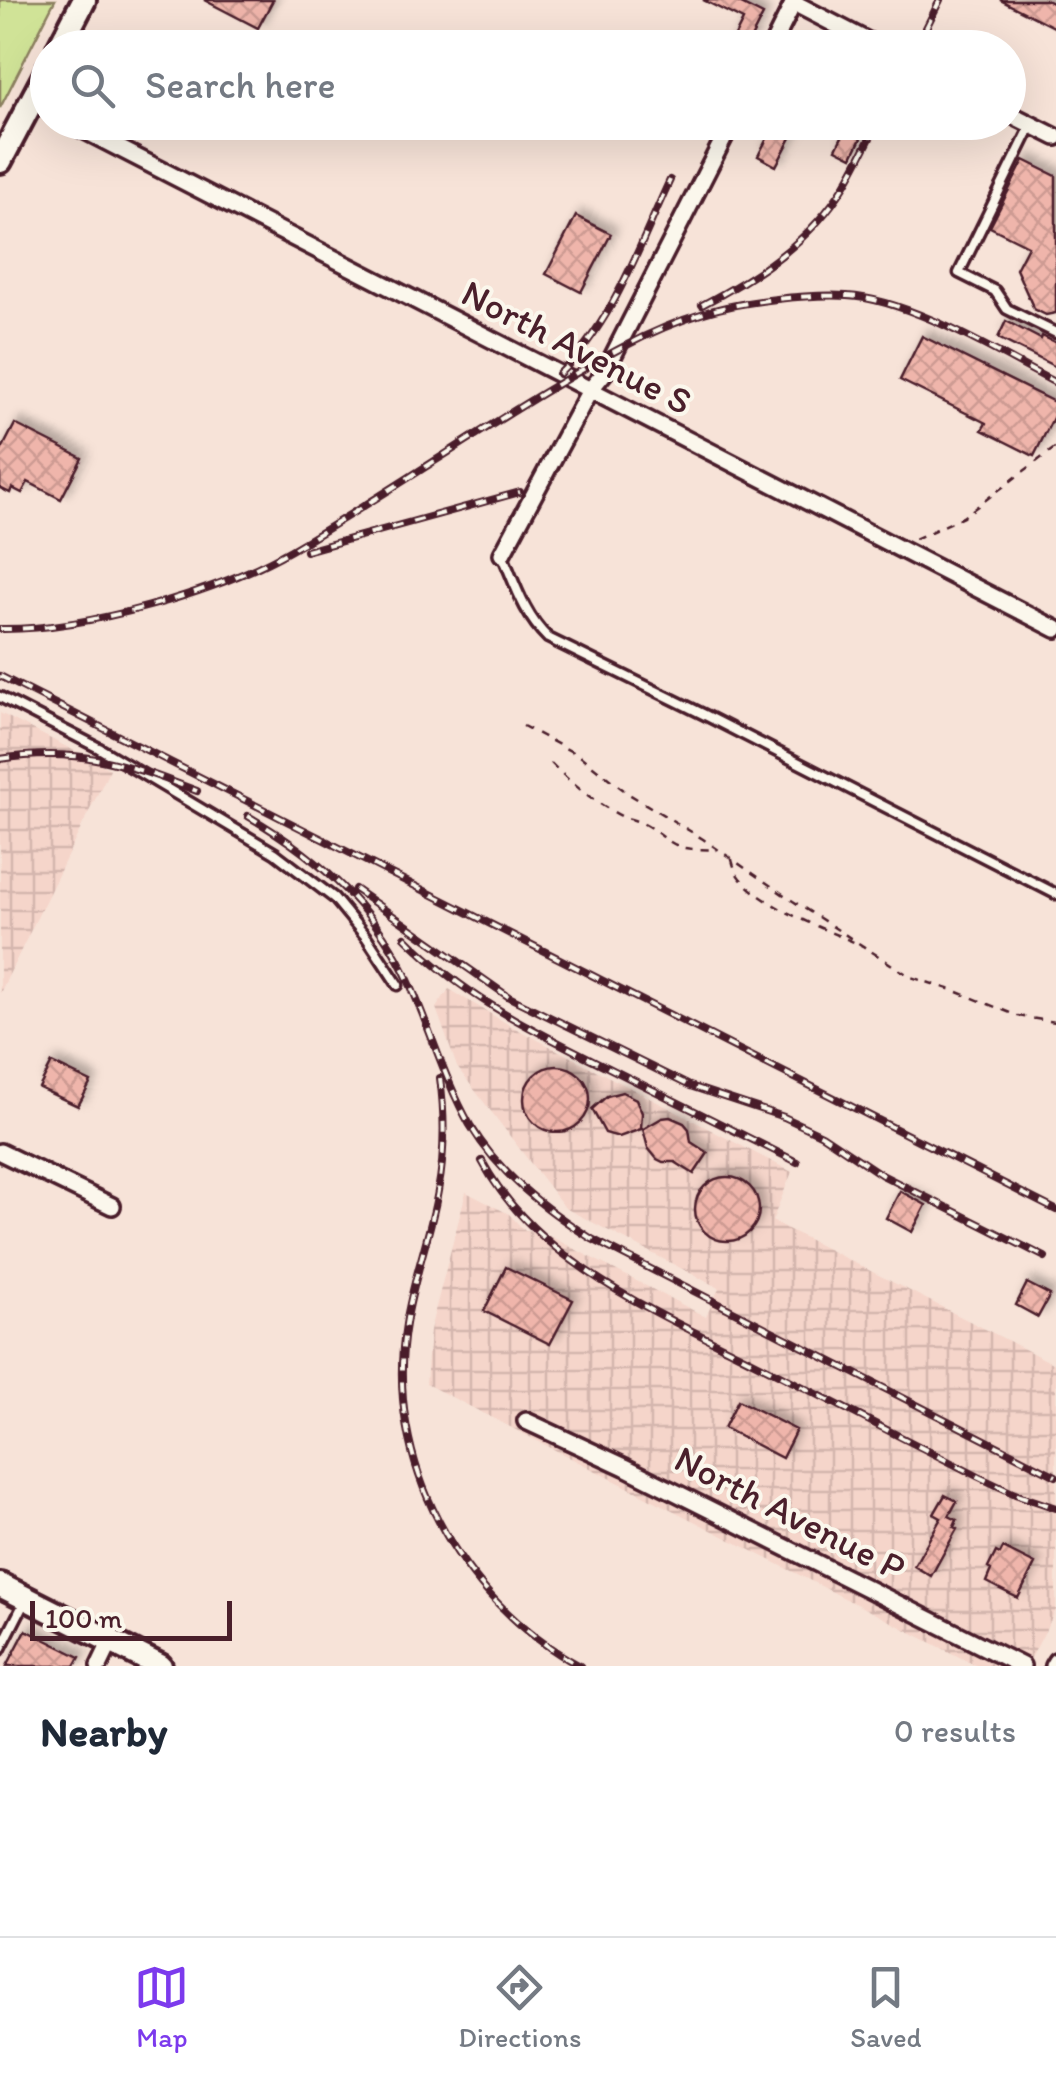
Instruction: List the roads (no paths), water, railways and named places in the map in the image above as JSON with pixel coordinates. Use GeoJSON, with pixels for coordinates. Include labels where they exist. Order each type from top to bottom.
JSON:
{"type":"FeatureCollection","features":[{"type":"Feature","properties":{"kind":"street"},"geometry":{"type":"LineString","coordinates":[[68,30],[84,0]]}},
{"type":"Feature","properties":{"kind":"street"},"geometry":{"type":"LineString","coordinates":[[780,30],[794,2],[847,30]]}},
{"type":"Feature","properties":{"kind":"street"},"geometry":{"type":"LineString","coordinates":[[0,161],[30,120]]}},
{"type":"Feature","properties":{"kind":"street"},"geometry":{"type":"LineString","coordinates":[[1026,122],[1056,138]]}},
{"type":"Feature","properties":{"kind":"street","name":"North Avenue S"},"geometry":{"type":"LineString","coordinates":[[103,140],[1056,629]]}},
{"type":"Feature","properties":{"kind":"street"},"geometry":{"type":"LineString","coordinates":[[502,554],[590,390],[616,350],[723,140]]}},
{"type":"Feature","properties":{"kind":"street"},"geometry":{"type":"LineString","coordinates":[[0,1152],[112,1206]]}},
{"type":"Feature","properties":{"kind":"street","name":"North Avenue P"},"geometry":{"type":"LineString","coordinates":[[526,1421],[625,1466],[1022,1666]]}},
{"type":"Feature","properties":{"kind":"street"},"geometry":{"type":"LineString","coordinates":[[0,1584],[160,1666]]}},
{"type":"Feature","properties":{"kind":"street"},"geometry":{"type":"LineString","coordinates":[[99,1666],[112,1641]]}},
{"type":"Feature","properties":{"kind":"lane"},"geometry":{"type":"LineString","coordinates":[[1026,137],[1032,125]]}},
{"type":"Feature","properties":{"kind":"lane"},"geometry":{"type":"LineString","coordinates":[[1025,140],[959,273],[996,292],[1007,309],[1056,333]]}},
{"type":"Feature","properties":{"kind":"lane"},"geometry":{"type":"LineString","coordinates":[[502,554],[526,610],[548,638],[706,714],[1056,894]]}},
{"type":"Feature","properties":{"kind":"lane"},"geometry":{"type":"LineString","coordinates":[[0,697],[99,748],[275,853],[334,898],[398,985]]}},
{"type":"Feature","properties":{"kind":"lane"},"geometry":{"type":"LineString","coordinates":[[0,1650],[26,1598]]}},
{"type":"Feature","properties":{"kind":"railway"},"geometry":{"type":"LineString","coordinates":[[925,30],[940,0]]}},
{"type":"Feature","properties":{"kind":"railway"},"geometry":{"type":"LineString","coordinates":[[702,305],[763,269],[800,240],[845,185],[869,140]]}},
{"type":"Feature","properties":{"kind":"railway"},"geometry":{"type":"LineString","coordinates":[[559,374],[610,308],[670,180]]}},
{"type":"Feature","properties":{"kind":"railway"},"geometry":{"type":"LineString","coordinates":[[0,629],[110,616],[189,594],[260,566],[605,357],[663,328],[719,309],[813,296],[872,299],[926,317],[1056,383]]}},
{"type":"Feature","properties":{"kind":"railway"},"geometry":{"type":"LineString","coordinates":[[306,551],[520,492]]}},
{"type":"Feature","properties":{"kind":"railway"},"geometry":{"type":"LineString","coordinates":[[0,676],[1056,1210]]}},
{"type":"Feature","properties":{"kind":"railway"},"geometry":{"type":"LineString","coordinates":[[0,759],[78,756],[124,765],[197,791]]}},
{"type":"Feature","properties":{"kind":"railway"},"geometry":{"type":"LineString","coordinates":[[248,816],[321,867],[381,932],[410,984],[470,1125],[495,1160],[541,1203],[592,1239],[1056,1476]]}},
{"type":"Feature","properties":{"kind":"railway"},"geometry":{"type":"LineString","coordinates":[[355,889],[509,997],[690,1086],[784,1117],[822,1135],[882,1175],[1045,1257]]}},
{"type":"Feature","properties":{"kind":"railway"},"geometry":{"type":"LineString","coordinates":[[405,937],[452,978],[502,1012],[797,1162]]}},
{"type":"Feature","properties":{"kind":"railway"},"geometry":{"type":"LineString","coordinates":[[440,1078],[444,1134],[440,1177],[406,1324],[402,1375],[406,1426],[419,1475],[439,1522],[466,1565],[499,1604],[537,1638],[580,1666]]}},
{"type":"Feature","properties":{"kind":"railway"},"geometry":{"type":"LineString","coordinates":[[482,1161],[506,1198],[536,1230],[608,1285],[979,1477],[1056,1508]]}}]}
